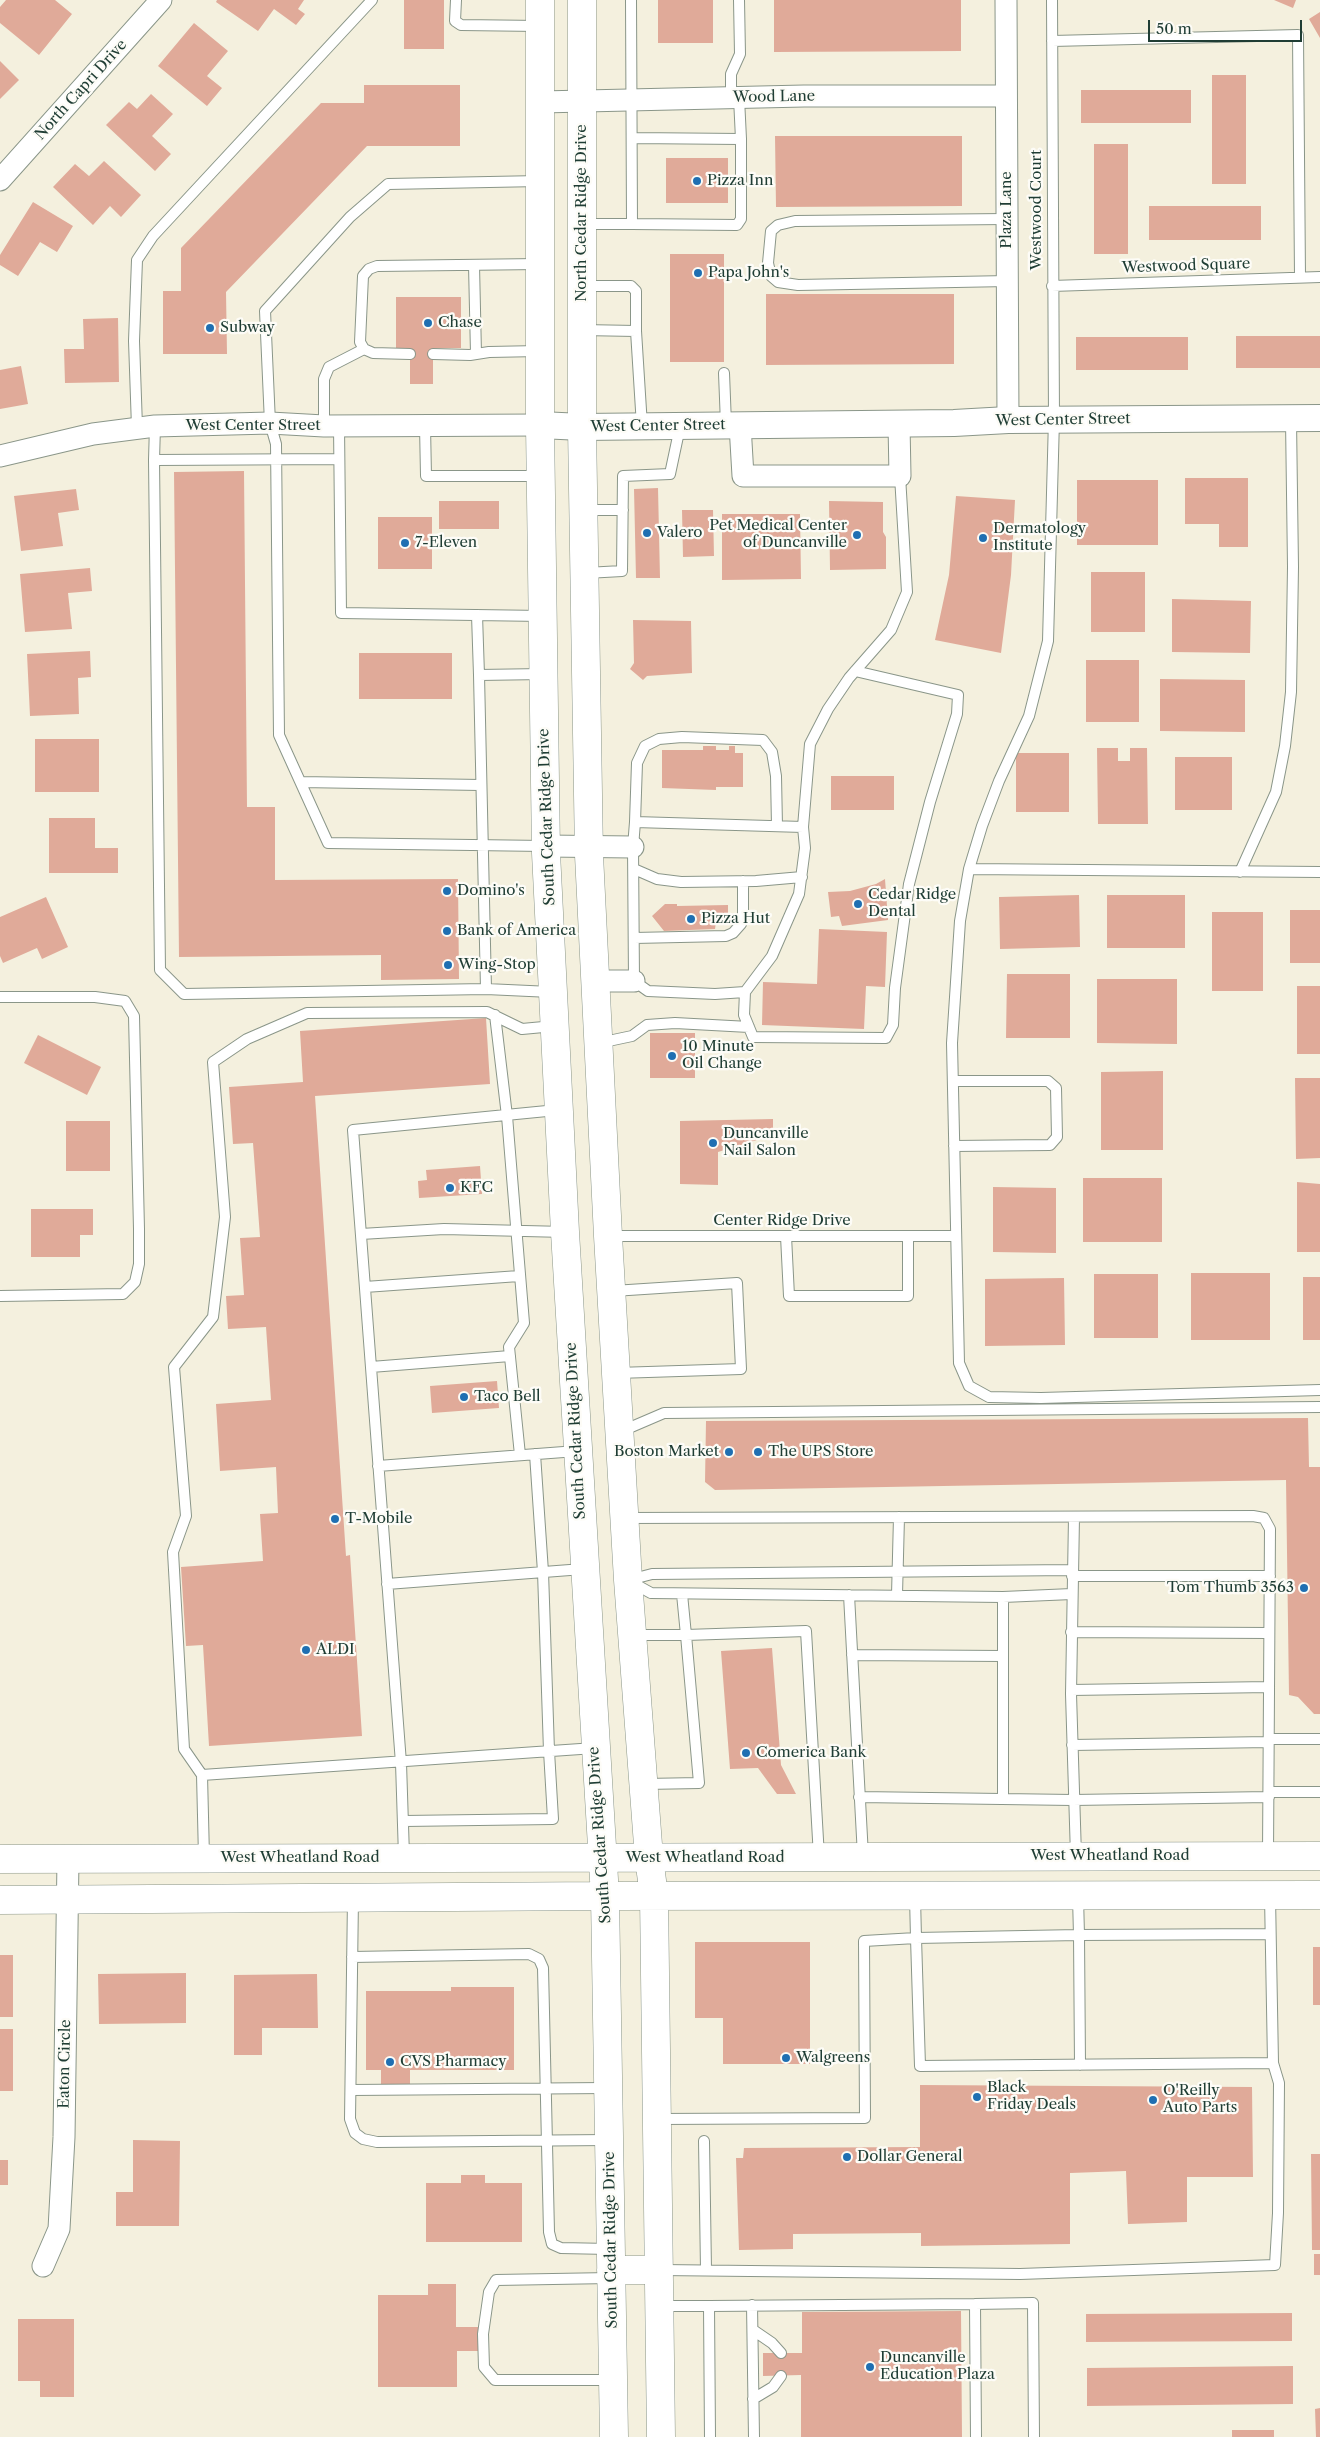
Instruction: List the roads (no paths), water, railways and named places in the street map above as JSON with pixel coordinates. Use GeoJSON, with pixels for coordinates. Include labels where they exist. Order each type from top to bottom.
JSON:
{"type":"FeatureCollection","features":[{"type":"Feature","properties":{"kind":"main road","name":"North Cedar Ridge Drive"},"geometry":{"type":"LineString","coordinates":[[582,0],[582,427]]}},
{"type":"Feature","properties":{"kind":"main road"},"geometry":{"type":"LineString","coordinates":[[540,13],[540,425]]}},
{"type":"Feature","properties":{"kind":"main road","name":"South Cedar Ridge Drive"},"geometry":{"type":"LineString","coordinates":[[540,425],[546,846],[577,1451],[601,1857],[605,1896],[614,2437]]}},
{"type":"Feature","properties":{"kind":"main road"},"geometry":{"type":"LineString","coordinates":[[582,427],[589,845],[598,1043],[628,1580],[649,1858],[654,1896],[661,2437]]}},
{"type":"Feature","properties":{"kind":"main road"},"geometry":{"type":"LineString","coordinates":[[565,1232],[608,1236]]}},
{"type":"Feature","properties":{"kind":"main road"},"geometry":{"type":"LineString","coordinates":[[584,1568],[628,1580]]}},
{"type":"Feature","properties":{"kind":"main road"},"geometry":{"type":"LineString","coordinates":[[1076,1856],[1078,1897]]}},
{"type":"Feature","properties":{"kind":"main road","name":"West Wheatland Road"},"geometry":{"type":"LineString","coordinates":[[0,1859],[1320,1856]]}},
{"type":"Feature","properties":{"kind":"main road"},"geometry":{"type":"LineString","coordinates":[[280,1858],[307,1873],[343,1888],[353,1897]]}},
{"type":"Feature","properties":{"kind":"main road"},"geometry":{"type":"LineString","coordinates":[[0,1900],[605,1896],[1078,1897],[1320,1895]]}},
{"type":"Feature","properties":{"kind":"main road"},"geometry":{"type":"LineString","coordinates":[[611,2266],[659,2270]]}},
{"type":"Feature","properties":{"kind":"street","name":"North Capri Drive"},"geometry":{"type":"LineString","coordinates":[[0,180],[161,0]]}},
{"type":"Feature","properties":{"kind":"street","name":"Plaza Lane"},"geometry":{"type":"LineString","coordinates":[[1006,0],[1008,420]]}},
{"type":"Feature","properties":{"kind":"street","name":"Wood Lane"},"geometry":{"type":"LineString","coordinates":[[541,102],[1006,96]]}},
{"type":"Feature","properties":{"kind":"street","name":"West Center Street"},"geometry":{"type":"LineString","coordinates":[[0,456],[93,434],[146,427],[270,423],[332,426],[540,425],[582,427],[899,424],[1054,419],[1320,418]]}},
{"type":"Feature","properties":{"kind":"street"},"geometry":{"type":"LineString","coordinates":[[733,425],[743,476],[900,476],[899,424]]}},
{"type":"Feature","properties":{"kind":"street"},"geometry":{"type":"LineString","coordinates":[[546,846],[633,847]]}},
{"type":"Feature","properties":{"kind":"street"},"geometry":{"type":"LineString","coordinates":[[595,981],[634,981]]}},
{"type":"Feature","properties":{"kind":"street","name":"Eaton Circle"},"geometry":{"type":"LineString","coordinates":[[43,2266],[59,2229],[64,2137],[68,1859]]}},
{"type":"Feature","properties":{"kind":"lane"},"geometry":{"type":"LineString","coordinates":[[372,0],[153,236],[137,260],[134,341],[146,427],[154,460],[160,970],[184,994],[486,989],[553,992]]}},
{"type":"Feature","properties":{"kind":"lane"},"geometry":{"type":"LineString","coordinates":[[456,0],[455,21],[461,25],[540,13]]}},
{"type":"Feature","properties":{"kind":"lane"},"geometry":{"type":"LineString","coordinates":[[631,0],[632,224]]}},
{"type":"Feature","properties":{"kind":"lane"},"geometry":{"type":"LineString","coordinates":[[582,224],[737,225],[741,219],[741,139],[731,74],[740,54],[739,0]]}},
{"type":"Feature","properties":{"kind":"lane","name":"Westwood Court"},"geometry":{"type":"LineString","coordinates":[[1052,0],[1054,462],[1048,641],[1029,716],[999,781],[969,869],[960,920],[952,1043],[959,1363],[969,1386],[990,1397],[1041,1398],[1320,1390]]}},
{"type":"Feature","properties":{"kind":"lane"},"geometry":{"type":"LineString","coordinates":[[1052,41],[1298,35],[1300,277]]}},
{"type":"Feature","properties":{"kind":"lane"},"geometry":{"type":"LineString","coordinates":[[632,138],[741,139]]}},
{"type":"Feature","properties":{"kind":"lane"},"geometry":{"type":"LineString","coordinates":[[541,181],[388,184],[350,217],[265,311],[270,423],[276,444],[279,734],[328,843],[546,846]]}},
{"type":"Feature","properties":{"kind":"lane"},"geometry":{"type":"LineString","coordinates":[[1007,219],[795,221],[778,225],[771,232],[768,264],[771,276],[778,282],[798,285],[1008,281]]}},
{"type":"Feature","properties":{"kind":"lane"},"geometry":{"type":"LineString","coordinates":[[410,354],[372,352],[364,349],[360,342],[363,276],[368,269],[378,266],[540,264]]}},
{"type":"Feature","properties":{"kind":"lane"},"geometry":{"type":"LineString","coordinates":[[474,265],[476,354]]}},
{"type":"Feature","properties":{"kind":"lane","name":"Westwood Square"},"geometry":{"type":"LineString","coordinates":[[1052,286],[1320,277]]}},
{"type":"Feature","properties":{"kind":"lane"},"geometry":{"type":"LineString","coordinates":[[582,286],[631,286],[636,291],[636,331],[642,426]]}},
{"type":"Feature","properties":{"kind":"lane"},"geometry":{"type":"LineString","coordinates":[[582,330],[636,331]]}},
{"type":"Feature","properties":{"kind":"lane"},"geometry":{"type":"LineString","coordinates":[[364,349],[329,366],[324,379],[339,459],[341,613],[543,616]]}},
{"type":"Feature","properties":{"kind":"lane"},"geometry":{"type":"LineString","coordinates":[[433,354],[476,354],[540,350]]}},
{"type":"Feature","properties":{"kind":"lane"},"geometry":{"type":"LineString","coordinates":[[724,373],[733,425]]}},
{"type":"Feature","properties":{"kind":"lane"},"geometry":{"type":"LineString","coordinates":[[1240,872],[1276,792],[1285,746],[1291,663],[1293,557],[1291,418]]}},
{"type":"Feature","properties":{"kind":"lane"},"geometry":{"type":"LineString","coordinates":[[425,426],[426,476],[541,476]]}},
{"type":"Feature","properties":{"kind":"lane"},"geometry":{"type":"LineString","coordinates":[[585,573],[622,571],[624,476],[670,474],[680,426]]}},
{"type":"Feature","properties":{"kind":"lane"},"geometry":{"type":"LineString","coordinates":[[154,460],[339,459]]}},
{"type":"Feature","properties":{"kind":"lane"},"geometry":{"type":"LineString","coordinates":[[855,671],[958,695],[957,714],[930,802],[910,884],[895,988],[893,1025],[886,1038],[753,1037],[744,1016],[746,992],[772,956],[799,894],[805,848],[803,827],[810,744],[828,709],[855,671],[891,630],[907,592],[900,476]]}},
{"type":"Feature","properties":{"kind":"lane"},"geometry":{"type":"LineString","coordinates":[[584,510],[623,510]]}},
{"type":"Feature","properties":{"kind":"lane"},"geometry":{"type":"LineString","coordinates":[[477,615],[481,845],[486,989]]}},
{"type":"Feature","properties":{"kind":"lane"},"geometry":{"type":"LineString","coordinates":[[479,675],[544,674]]}},
{"type":"Feature","properties":{"kind":"lane"},"geometry":{"type":"LineString","coordinates":[[746,992],[715,994],[648,991],[634,981],[633,847],[637,763],[645,746],[659,739],[682,736],[763,740],[772,752],[776,776],[776,826]]}},
{"type":"Feature","properties":{"kind":"lane"},"geometry":{"type":"LineString","coordinates":[[301,782],[480,785]]}},
{"type":"Feature","properties":{"kind":"lane"},"geometry":{"type":"LineString","coordinates":[[635,822],[803,827]]}},
{"type":"Feature","properties":{"kind":"lane"},"geometry":{"type":"LineString","coordinates":[[634,869],[657,879],[681,882],[743,881],[802,877]]}},
{"type":"Feature","properties":{"kind":"lane"},"geometry":{"type":"LineString","coordinates":[[969,869],[1320,872]]}},
{"type":"Feature","properties":{"kind":"lane"},"geometry":{"type":"LineString","coordinates":[[634,938],[726,936],[733,933],[741,924],[744,914],[743,881]]}},
{"type":"Feature","properties":{"kind":"lane"},"geometry":{"type":"LineString","coordinates":[[0,997],[95,997],[125,1002],[134,1016],[140,1264],[135,1282],[123,1294],[0,1296]]}},
{"type":"Feature","properties":{"kind":"lane"},"geometry":{"type":"LineString","coordinates":[[204,1858],[202,1775],[184,1749],[173,1552],[186,1516],[174,1367],[214,1317],[225,1217],[214,1062],[246,1039],[307,1013],[487,1012],[522,1029],[555,1026]]}},
{"type":"Feature","properties":{"kind":"lane"},"geometry":{"type":"LineString","coordinates":[[495,1016],[507,1116],[514,1230],[524,1322],[509,1347],[520,1455]]}},
{"type":"Feature","properties":{"kind":"lane"},"geometry":{"type":"LineString","coordinates":[[598,1043],[632,1036],[647,1025],[675,1023],[749,1027]]}},
{"type":"Feature","properties":{"kind":"lane"},"geometry":{"type":"LineString","coordinates":[[953,1081],[1048,1081],[1056,1088],[1057,1137],[1050,1145],[954,1146]]}},
{"type":"Feature","properties":{"kind":"lane"},"geometry":{"type":"LineString","coordinates":[[404,1857],[401,1763],[353,1130],[559,1110]]}},
{"type":"Feature","properties":{"kind":"lane"},"geometry":{"type":"LineString","coordinates":[[361,1234],[444,1229],[565,1232]]}},
{"type":"Feature","properties":{"kind":"lane","name":"Center Ridge Drive"},"geometry":{"type":"LineString","coordinates":[[608,1236],[956,1236]]}},
{"type":"Feature","properties":{"kind":"lane"},"geometry":{"type":"LineString","coordinates":[[786,1236],[790,1296],[908,1296],[908,1236]]}},
{"type":"Feature","properties":{"kind":"lane"},"geometry":{"type":"LineString","coordinates":[[365,1287],[519,1276]]}},
{"type":"Feature","properties":{"kind":"lane"},"geometry":{"type":"LineString","coordinates":[[611,1291],[737,1283],[741,1369],[616,1373]]}},
{"type":"Feature","properties":{"kind":"lane"},"geometry":{"type":"LineString","coordinates":[[371,1368],[510,1356]]}},
{"type":"Feature","properties":{"kind":"lane"},"geometry":{"type":"LineString","coordinates":[[620,1431],[664,1413],[1320,1407]]}},
{"type":"Feature","properties":{"kind":"lane"},"geometry":{"type":"LineString","coordinates":[[378,1466],[577,1451]]}},
{"type":"Feature","properties":{"kind":"lane"},"geometry":{"type":"LineString","coordinates":[[404,1821],[553,1819],[543,1572],[535,1454]]}},
{"type":"Feature","properties":{"kind":"lane"},"geometry":{"type":"LineString","coordinates":[[626,1518],[1253,1516],[1264,1518],[1270,1529],[1268,1856]]}},
{"type":"Feature","properties":{"kind":"lane"},"geometry":{"type":"LineString","coordinates":[[897,1595],[898,1517]]}},
{"type":"Feature","properties":{"kind":"lane"},"geometry":{"type":"LineString","coordinates":[[1074,1517],[1072,1573],[1072,1745],[1076,1856]]}},
{"type":"Feature","properties":{"kind":"lane"},"geometry":{"type":"LineString","coordinates":[[387,1584],[584,1568]]}},
{"type":"Feature","properties":{"kind":"lane"},"geometry":{"type":"LineString","coordinates":[[628,1580],[652,1574],[897,1572],[1270,1576]]}},
{"type":"Feature","properties":{"kind":"lane"},"geometry":{"type":"LineString","coordinates":[[628,1580],[650,1593],[1003,1597],[1072,1594]]}},
{"type":"Feature","properties":{"kind":"lane"},"geometry":{"type":"LineString","coordinates":[[644,1784],[699,1783],[682,1594]]}},
{"type":"Feature","properties":{"kind":"lane"},"geometry":{"type":"LineString","coordinates":[[849,1595],[863,1857]]}},
{"type":"Feature","properties":{"kind":"lane"},"geometry":{"type":"LineString","coordinates":[[1003,1597],[1003,1799]]}},
{"type":"Feature","properties":{"kind":"lane"},"geometry":{"type":"LineString","coordinates":[[632,1635],[686,1636],[806,1631],[818,1858]]}},
{"type":"Feature","properties":{"kind":"lane"},"geometry":{"type":"LineString","coordinates":[[1072,1632],[1269,1633]]}},
{"type":"Feature","properties":{"kind":"lane"},"geometry":{"type":"LineString","coordinates":[[852,1655],[1003,1656]]}},
{"type":"Feature","properties":{"kind":"lane"},"geometry":{"type":"LineString","coordinates":[[1072,1690],[1269,1688]]}},
{"type":"Feature","properties":{"kind":"lane"},"geometry":{"type":"LineString","coordinates":[[1072,1745],[1320,1739]]}},
{"type":"Feature","properties":{"kind":"lane"},"geometry":{"type":"LineString","coordinates":[[202,1775],[401,1763],[595,1748]]}},
{"type":"Feature","properties":{"kind":"lane"},"geometry":{"type":"LineString","coordinates":[[859,1797],[1074,1800],[1320,1792]]}},
{"type":"Feature","properties":{"kind":"lane"},"geometry":{"type":"LineString","coordinates":[[659,2270],[1020,2274],[1275,2265],[1278,2213],[1279,2083],[1274,2063],[1270,1895]]}},
{"type":"Feature","properties":{"kind":"lane"},"geometry":{"type":"LineString","coordinates":[[915,1896],[920,2066],[1274,2063]]}},
{"type":"Feature","properties":{"kind":"lane"},"geometry":{"type":"LineString","coordinates":[[353,1897],[350,2120],[355,2133],[363,2139],[378,2142],[609,2140]]}},
{"type":"Feature","properties":{"kind":"lane"},"geometry":{"type":"LineString","coordinates":[[1078,1897],[1080,2065]]}},
{"type":"Feature","properties":{"kind":"lane"},"geometry":{"type":"LineString","coordinates":[[657,2120],[865,2118],[864,1941],[916,1938],[1079,1935],[1270,1934]]}},
{"type":"Feature","properties":{"kind":"lane"},"geometry":{"type":"LineString","coordinates":[[352,1957],[529,1954],[539,1959],[543,1968],[549,2232],[552,2244],[611,2266]]}},
{"type":"Feature","properties":{"kind":"lane"},"geometry":{"type":"LineString","coordinates":[[351,2090],[608,2088]]}},
{"type":"Feature","properties":{"kind":"lane"},"geometry":{"type":"LineString","coordinates":[[704,2140],[706,2270]]}},
{"type":"Feature","properties":{"kind":"lane"},"geometry":{"type":"LineString","coordinates":[[611,2266],[496,2280],[489,2292],[483,2334],[484,2367],[495,2380],[613,2380]]}},
{"type":"Feature","properties":{"kind":"lane"},"geometry":{"type":"LineString","coordinates":[[974,2304],[976,2437]]}},
{"type":"Feature","properties":{"kind":"lane"},"geometry":{"type":"LineString","coordinates":[[659,2306],[1033,2304],[1034,2437]]}},
{"type":"Feature","properties":{"kind":"lane"},"geometry":{"type":"LineString","coordinates":[[709,2306],[710,2437]]}},
{"type":"Feature","properties":{"kind":"lane"},"geometry":{"type":"LineString","coordinates":[[752,2306],[754,2437]]}},
{"type":"Feature","properties":{"kind":"lane"},"geometry":{"type":"LineString","coordinates":[[753,2330],[772,2343],[781,2353]]}},
{"type":"Feature","properties":{"kind":"lane"},"geometry":{"type":"LineString","coordinates":[[753,2399],[773,2388],[781,2376]]}},
{"type":"Feature","properties":{"kind":"place","name":"Pizza Inn"},"geometry":{"type":"Point","coordinates":[697,181]}},
{"type":"Feature","properties":{"kind":"place","name":"Papa John's"},"geometry":{"type":"Point","coordinates":[698,273]}},
{"type":"Feature","properties":{"kind":"place","name":"Chase"},"geometry":{"type":"Point","coordinates":[428,323]}},
{"type":"Feature","properties":{"kind":"place","name":"Subway"},"geometry":{"type":"Point","coordinates":[210,328]}},
{"type":"Feature","properties":{"kind":"place","name":"Valero"},"geometry":{"type":"Point","coordinates":[647,533]}},
{"type":"Feature","properties":{"kind":"place","name":"Pet Medical Center of Duncanville"},"geometry":{"type":"Point","coordinates":[857,535]}},
{"type":"Feature","properties":{"kind":"place","name":"Dermatology Institute"},"geometry":{"type":"Point","coordinates":[983,538]}},
{"type":"Feature","properties":{"kind":"place","name":"7-Eleven"},"geometry":{"type":"Point","coordinates":[405,543]}},
{"type":"Feature","properties":{"kind":"place","name":"Domino's"},"geometry":{"type":"Point","coordinates":[447,891]}},
{"type":"Feature","properties":{"kind":"place","name":"Cedar Ridge Dental"},"geometry":{"type":"Point","coordinates":[858,904]}},
{"type":"Feature","properties":{"kind":"place","name":"Pizza Hut"},"geometry":{"type":"Point","coordinates":[691,919]}},
{"type":"Feature","properties":{"kind":"place","name":"Bank of America"},"geometry":{"type":"Point","coordinates":[447,931]}},
{"type":"Feature","properties":{"kind":"place","name":"Wing-Stop"},"geometry":{"type":"Point","coordinates":[448,965]}},
{"type":"Feature","properties":{"kind":"place","name":"10 Minute Oil Change"},"geometry":{"type":"Point","coordinates":[672,1056]}},
{"type":"Feature","properties":{"kind":"place","name":"Duncanville Nail Salon"},"geometry":{"type":"Point","coordinates":[713,1143]}},
{"type":"Feature","properties":{"kind":"place","name":"KFC"},"geometry":{"type":"Point","coordinates":[450,1188]}},
{"type":"Feature","properties":{"kind":"place","name":"Taco Bell"},"geometry":{"type":"Point","coordinates":[464,1397]}},
{"type":"Feature","properties":{"kind":"place","name":"Boston Market"},"geometry":{"type":"Point","coordinates":[729,1452]}},
{"type":"Feature","properties":{"kind":"place","name":"The UPS Store"},"geometry":{"type":"Point","coordinates":[758,1452]}},
{"type":"Feature","properties":{"kind":"place","name":"T-Mobile"},"geometry":{"type":"Point","coordinates":[335,1519]}},
{"type":"Feature","properties":{"kind":"place","name":"Tom Thumb 3563"},"geometry":{"type":"Point","coordinates":[1304,1588]}},
{"type":"Feature","properties":{"kind":"place","name":"ALDI"},"geometry":{"type":"Point","coordinates":[306,1650]}},
{"type":"Feature","properties":{"kind":"place","name":"Comerica Bank"},"geometry":{"type":"Point","coordinates":[746,1753]}},
{"type":"Feature","properties":{"kind":"place","name":"Walgreens"},"geometry":{"type":"Point","coordinates":[786,2058]}},
{"type":"Feature","properties":{"kind":"place","name":"CVS Pharmacy"},"geometry":{"type":"Point","coordinates":[390,2062]}},
{"type":"Feature","properties":{"kind":"place","name":"Black Friday Deals"},"geometry":{"type":"Point","coordinates":[977,2097]}},
{"type":"Feature","properties":{"kind":"place","name":"O'Reilly Auto Parts"},"geometry":{"type":"Point","coordinates":[1153,2100]}},
{"type":"Feature","properties":{"kind":"place","name":"Dollar General"},"geometry":{"type":"Point","coordinates":[847,2157]}},
{"type":"Feature","properties":{"kind":"place","name":"Duncanville Education Plaza"},"geometry":{"type":"Point","coordinates":[870,2367]}}]}
